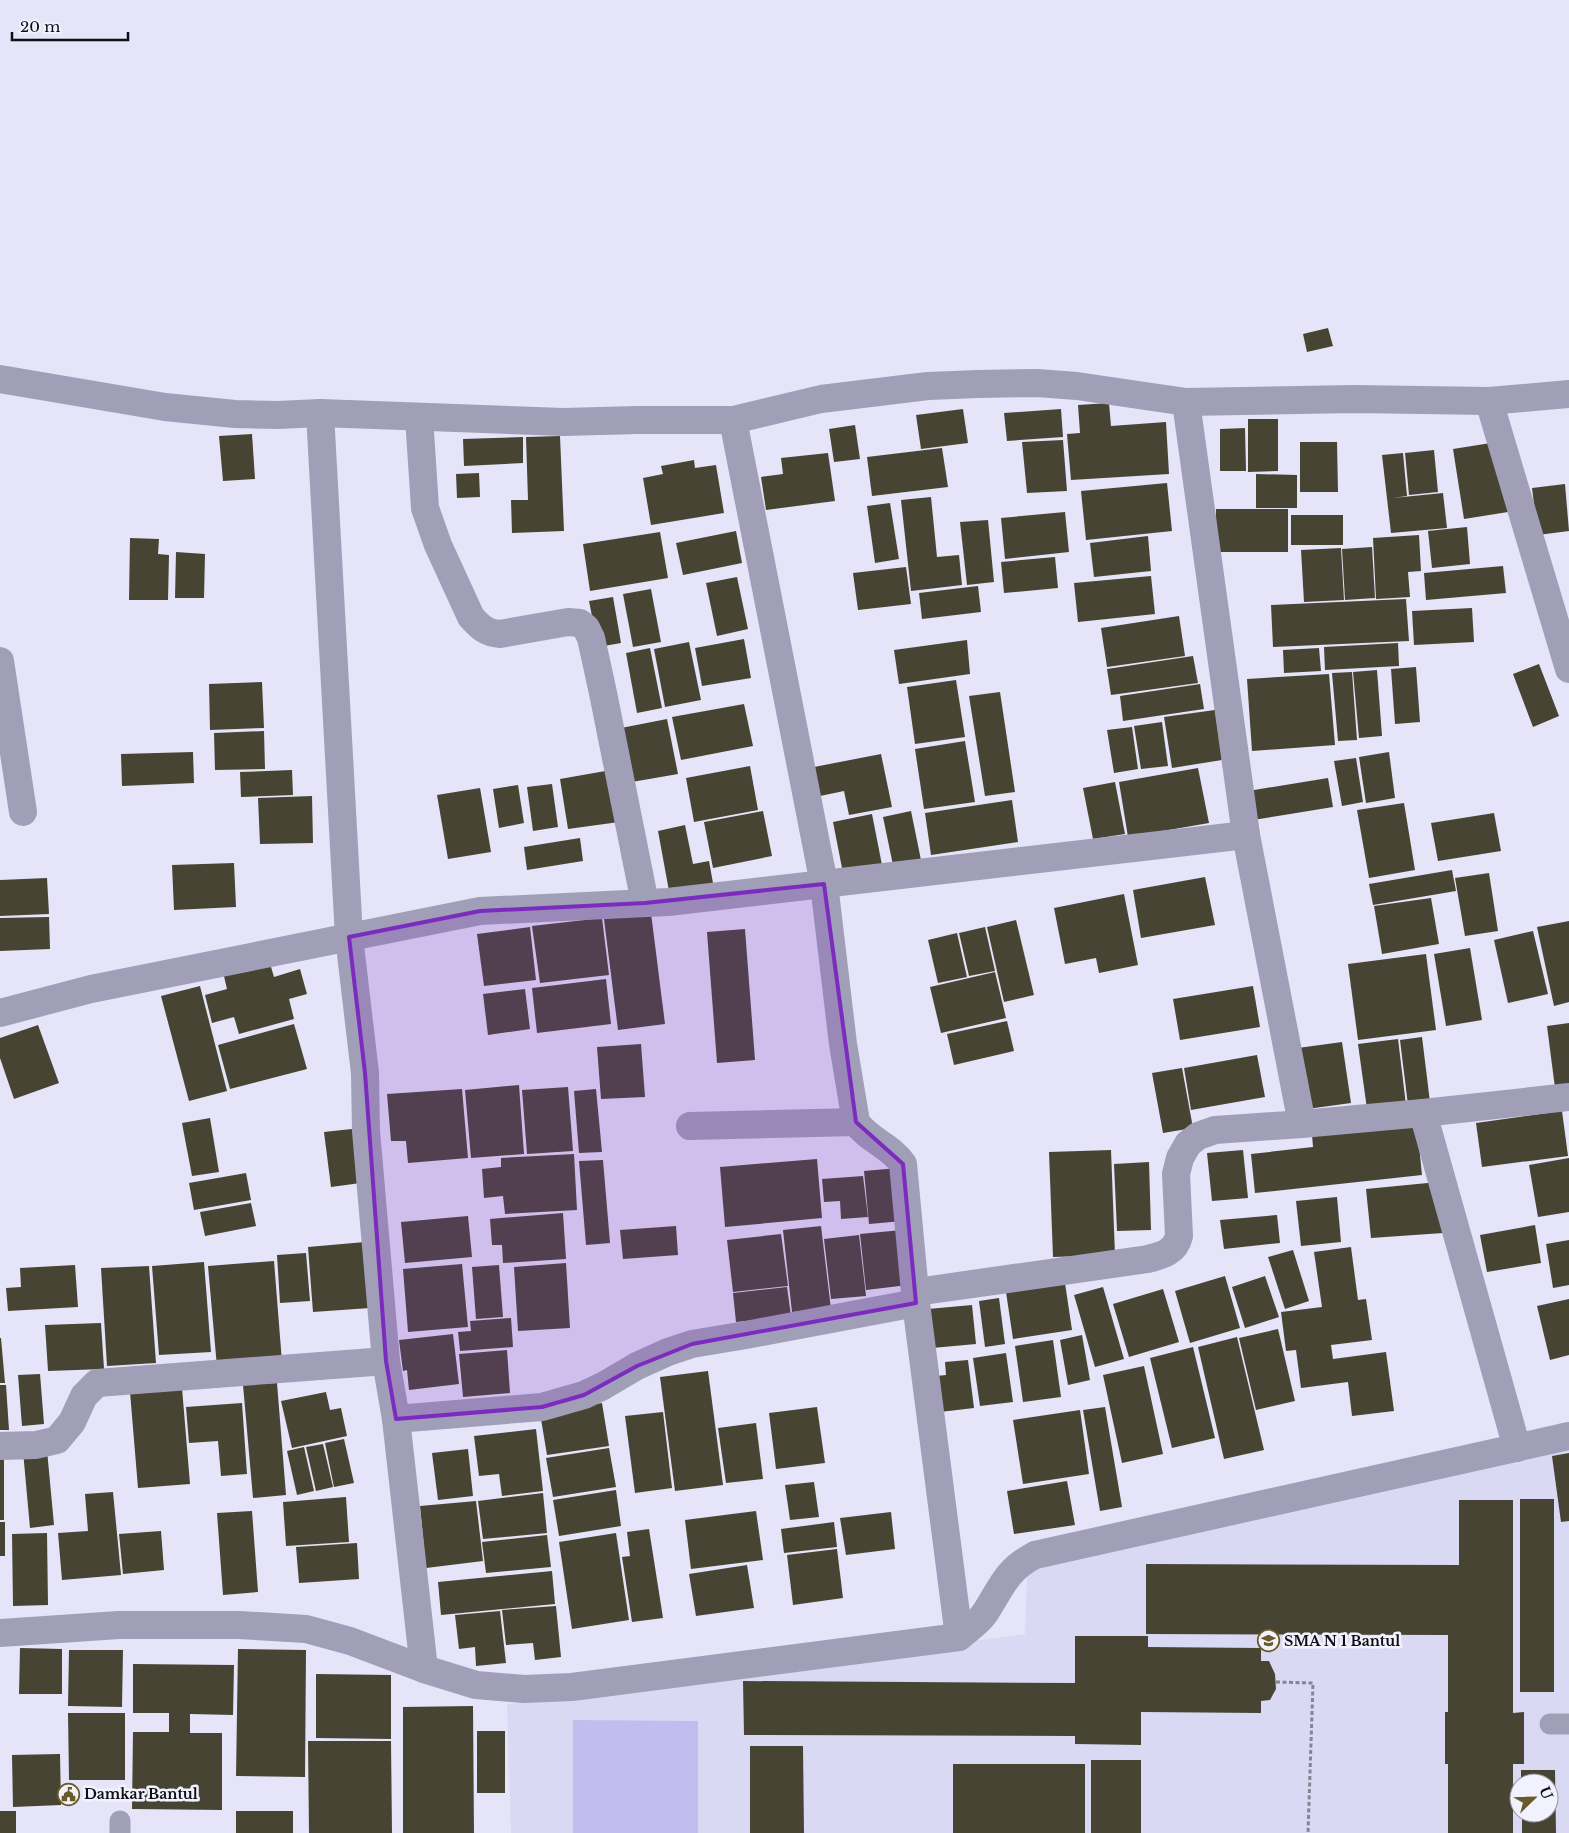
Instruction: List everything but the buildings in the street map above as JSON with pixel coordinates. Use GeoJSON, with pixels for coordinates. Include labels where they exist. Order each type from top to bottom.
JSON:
{"type":"FeatureCollection","features":[{"type":"Feature","properties":{"kind":"street"},"geometry":{"type":"LineString","coordinates":[[0,379],[198,411],[278,416],[320,413],[563,422],[733,420],[821,399],[928,386],[978,384],[1037,383],[1077,386],[1186,402],[1354,399],[1489,401],[1569,394]]}},
{"type":"Feature","properties":{"kind":"street"},"geometry":{"type":"LineString","coordinates":[[1489,401],[1569,669]]}},
{"type":"Feature","properties":{"kind":"street"},"geometry":{"type":"LineString","coordinates":[[1186,402],[1246,835],[1302,1124]]}},
{"type":"Feature","properties":{"kind":"street"},"geometry":{"type":"LineString","coordinates":[[320,413],[349,937],[365,1073],[366,1131],[386,1361],[396,1419],[424,1669]]}},
{"type":"Feature","properties":{"kind":"street"},"geometry":{"type":"LineString","coordinates":[[419,417],[425,508],[430,526],[472,616],[481,628],[491,634],[500,634],[568,622],[580,623],[586,628],[591,638],[604,693],[645,903]]}},
{"type":"Feature","properties":{"kind":"street"},"geometry":{"type":"LineString","coordinates":[[733,420],[824,884],[843,1044],[856,1122],[861,1130],[897,1155],[903,1164],[916,1298],[959,1637]]}},
{"type":"Feature","properties":{"kind":"street"},"geometry":{"type":"LineString","coordinates":[[1,675],[23,812]]}},
{"type":"Feature","properties":{"kind":"street"},"geometry":{"type":"LineString","coordinates":[[0,1013],[91,989],[480,911],[668,902],[1246,835]]}},
{"type":"Feature","properties":{"kind":"street"},"geometry":{"type":"LineString","coordinates":[[396,1419],[542,1407],[584,1395],[637,1366],[692,1344],[746,1335],[916,1298],[1148,1259],[1169,1252],[1177,1243],[1179,1236],[1176,1174],[1180,1158],[1188,1144],[1198,1136],[1216,1130],[1423,1113],[1569,1097]]}},
{"type":"Feature","properties":{"kind":"street"},"geometry":{"type":"LineString","coordinates":[[1423,1113],[1517,1448]]}},
{"type":"Feature","properties":{"kind":"street"},"geometry":{"type":"LineString","coordinates":[[690,1126],[856,1122]]}},
{"type":"Feature","properties":{"kind":"street"},"geometry":{"type":"LineString","coordinates":[[0,1446],[36,1445],[57,1440],[72,1422],[84,1396],[97,1382],[386,1361]]}},
{"type":"Feature","properties":{"kind":"street"},"geometry":{"type":"LineString","coordinates":[[0,1633],[119,1625],[239,1625],[306,1629],[350,1641],[424,1669],[476,1685],[524,1689],[572,1687],[959,1637],[984,1615],[1004,1580],[1020,1563],[1035,1556],[1569,1436]]}},
{"type":"Feature","properties":{"kind":"path"},"geometry":{"type":"LineString","coordinates":[[1276,1682],[1313,1683],[1308,1833]]}},
{"type":"Feature","properties":{"kind":"highlighted area"},"geometry":{"type":"Polygon","coordinates":[[[824,884],[856,1122],[903,1164],[916,1303],[692,1344],[637,1366],[584,1395],[542,1407],[396,1419],[386,1361],[365,1073],[349,937],[480,911],[645,903],[824,884]]]}},
{"type":"Feature","properties":{"kind":"shaded area","name":"SMA N 1 Bantul"},"geometry":{"type":"Polygon","coordinates":[[[1569,1446],[1569,1833],[511,1833],[507,1704],[720,1678],[909,1649],[1025,1634],[1027,1577],[1046,1564],[1569,1446]]]}},
{"type":"Feature","properties":{"kind":"shaded area"},"geometry":{"type":"Polygon","coordinates":[[[573,1720],[698,1721],[698,1833],[573,1833],[573,1720]]]}},
{"type":"Feature","properties":{"kind":"place","name":"SMA N 1 Bantul"},"geometry":{"type":"Point","coordinates":[1268,1641]}},
{"type":"Feature","properties":{"kind":"place","name":"Damkar Bantul"},"geometry":{"type":"Point","coordinates":[68,1794]}}]}
